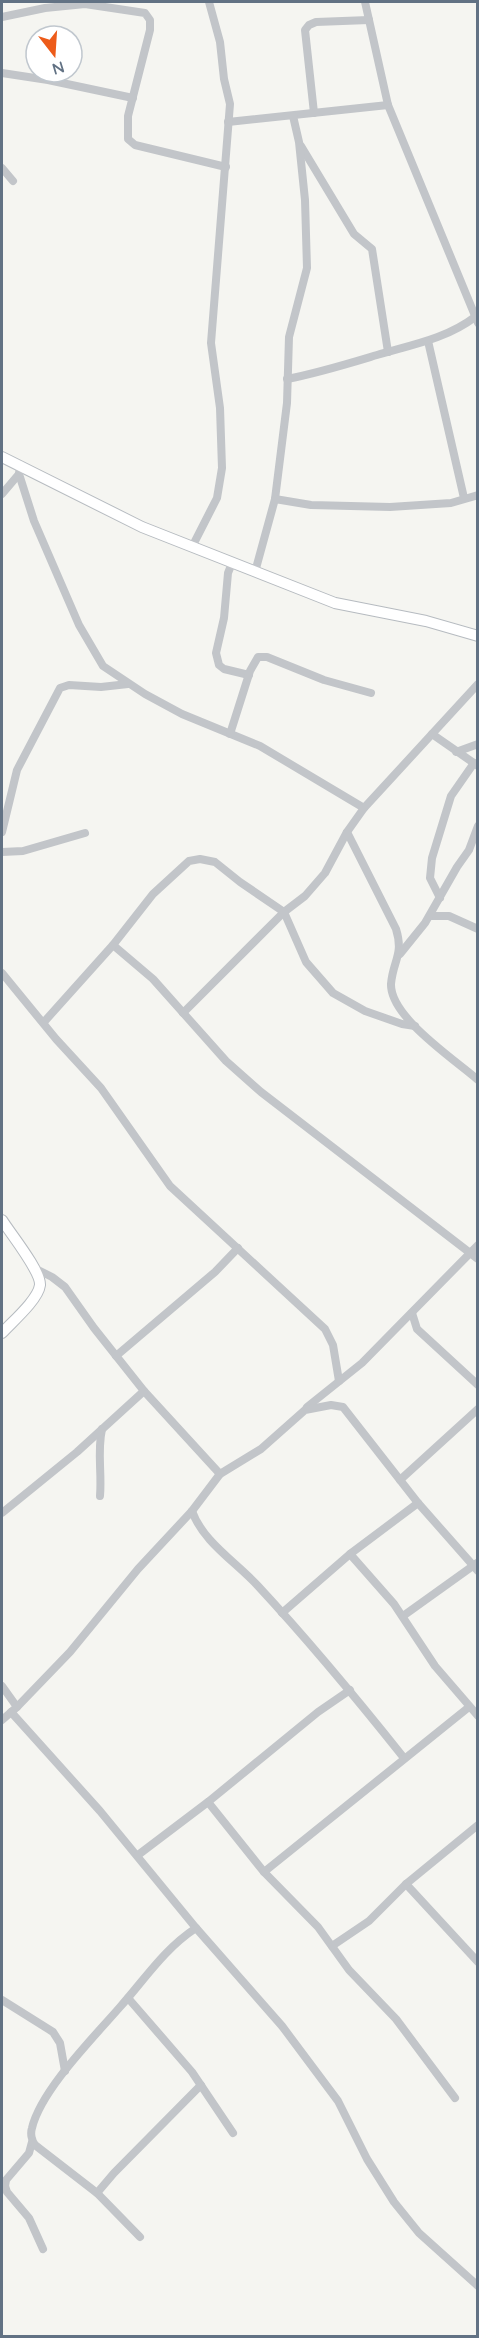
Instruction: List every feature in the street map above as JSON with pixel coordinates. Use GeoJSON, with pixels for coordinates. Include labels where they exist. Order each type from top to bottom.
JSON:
{"type":"FeatureCollection","features":[{"type":"Feature","properties":{"kind":"street"},"geometry":{"type":"LineString","coordinates":[[192,548],[217,498],[222,468],[220,408],[211,343],[230,104],[224,79],[220,42],[208,2]]}},
{"type":"Feature","properties":{"kind":"street"},"geometry":{"type":"LineString","coordinates":[[288,379],[350,364],[428,340],[476,320],[388,105],[365,2]]}},
{"type":"Feature","properties":{"kind":"street"},"geometry":{"type":"LineString","coordinates":[[2,17],[46,5],[85,4],[145,13],[150,20],[150,30],[133,98],[127,131],[128,139],[135,145],[226,166]]}},
{"type":"Feature","properties":{"kind":"street"},"geometry":{"type":"LineString","coordinates":[[314,113],[305,30],[316,22],[369,20]]}},
{"type":"Feature","properties":{"kind":"street"},"geometry":{"type":"LineString","coordinates":[[2,73],[133,98]]}},
{"type":"Feature","properties":{"kind":"street"},"geometry":{"type":"LineString","coordinates":[[228,122],[388,105]]}},
{"type":"Feature","properties":{"kind":"street"},"geometry":{"type":"LineString","coordinates":[[255,572],[275,499],[287,403],[289,337],[307,268],[305,200],[299,142],[293,116]]}},
{"type":"Feature","properties":{"kind":"street"},"geometry":{"type":"LineString","coordinates":[[299,142],[354,234],[372,249],[388,352]]}},
{"type":"Feature","properties":{"kind":"street"},"geometry":{"type":"LineString","coordinates":[[2,168],[13,181]]}},
{"type":"Feature","properties":{"kind":"street"},"geometry":{"type":"LineString","coordinates":[[428,340],[464,498]]}},
{"type":"Feature","properties":{"kind":"street"},"geometry":{"type":"LineString","coordinates":[[2,457],[19,469],[142,527],[335,603],[426,621],[477,636]]}},
{"type":"Feature","properties":{"kind":"street"},"geometry":{"type":"LineString","coordinates":[[2,494],[19,469]]}},
{"type":"Feature","properties":{"kind":"street"},"geometry":{"type":"LineString","coordinates":[[19,469],[34,521],[79,625],[103,666],[128,684],[182,714],[260,746],[364,808]]}},
{"type":"Feature","properties":{"kind":"street"},"geometry":{"type":"LineString","coordinates":[[275,499],[311,505],[390,507],[444,504],[477,495]]}},
{"type":"Feature","properties":{"kind":"street"},"geometry":{"type":"LineString","coordinates":[[232,563],[228,573],[224,618],[216,653],[219,665],[224,669],[249,675]]}},
{"type":"Feature","properties":{"kind":"street"},"geometry":{"type":"LineString","coordinates":[[230,734],[249,675],[258,657],[267,657],[324,680],[371,693]]}},
{"type":"Feature","properties":{"kind":"street"},"geometry":{"type":"LineString","coordinates":[[2,832],[17,770],[60,688],[69,685],[101,687],[128,684]]}},
{"type":"Feature","properties":{"kind":"street"},"geometry":{"type":"LineString","coordinates":[[183,1014],[284,912],[305,896],[325,873],[347,832],[364,808],[477,684]]}},
{"type":"Feature","properties":{"kind":"street"},"geometry":{"type":"LineString","coordinates":[[432,734],[476,765],[451,796],[432,858],[430,878],[440,898]]}},
{"type":"Feature","properties":{"kind":"street"},"geometry":{"type":"LineString","coordinates":[[456,752],[477,744]]}},
{"type":"Feature","properties":{"kind":"street"},"geometry":{"type":"LineString","coordinates":[[398,956],[417,936],[430,916],[471,845],[477,826]]}},
{"type":"Feature","properties":{"kind":"street"},"geometry":{"type":"LineString","coordinates":[[347,832],[396,929],[400,942],[391,986],[404,1015],[477,1080]]}},
{"type":"Feature","properties":{"kind":"street"},"geometry":{"type":"LineString","coordinates":[[2,852],[32,849],[85,833]]}},
{"type":"Feature","properties":{"kind":"street"},"geometry":{"type":"LineString","coordinates":[[44,1022],[113,945],[153,894],[189,861],[200,859],[215,862],[284,912],[306,962],[333,993],[364,1011],[415,1026]]}},
{"type":"Feature","properties":{"kind":"street"},"geometry":{"type":"LineString","coordinates":[[430,916],[449,916],[477,929]]}},
{"type":"Feature","properties":{"kind":"street"},"geometry":{"type":"LineString","coordinates":[[113,945],[153,979],[226,1061],[261,1092],[474,1256]]}},
{"type":"Feature","properties":{"kind":"street"},"geometry":{"type":"LineString","coordinates":[[2,974],[56,1039],[101,1088],[170,1186],[325,1329],[333,1345],[339,1381]]}},
{"type":"Feature","properties":{"kind":"street"},"geometry":{"type":"LineString","coordinates":[[2,1220],[34,1268],[40,1284],[36,1294],[2,1333]]}},
{"type":"Feature","properties":{"kind":"street"},"geometry":{"type":"LineString","coordinates":[[2,1720],[70,1652],[138,1569],[192,1511],[220,1474],[261,1449],[362,1363],[474,1256],[477,1245]]}},
{"type":"Feature","properties":{"kind":"street"},"geometry":{"type":"LineString","coordinates":[[116,1356],[215,1272],[238,1248]]}},
{"type":"Feature","properties":{"kind":"street"},"geometry":{"type":"LineString","coordinates":[[34,1268],[65,1287],[144,1391],[220,1474]]}},
{"type":"Feature","properties":{"kind":"street"},"geometry":{"type":"LineString","coordinates":[[412,1313],[417,1329],[477,1385]]}},
{"type":"Feature","properties":{"kind":"street"},"geometry":{"type":"LineString","coordinates":[[2,1513],[144,1391]]}},
{"type":"Feature","properties":{"kind":"street"},"geometry":{"type":"LineString","coordinates":[[305,1410],[330,1404],[343,1407],[418,1503],[476,1566],[403,1617]]}},
{"type":"Feature","properties":{"kind":"street"},"geometry":{"type":"LineString","coordinates":[[400,1480],[477,1409]]}},
{"type":"Feature","properties":{"kind":"street"},"geometry":{"type":"LineString","coordinates":[[100,1496],[99,1444],[102,1429]]}},
{"type":"Feature","properties":{"kind":"street"},"geometry":{"type":"LineString","coordinates":[[282,1612],[351,1554],[418,1503]]}},
{"type":"Feature","properties":{"kind":"street"},"geometry":{"type":"LineString","coordinates":[[192,1511],[201,1530],[257,1584],[282,1612],[351,1690],[404,1758]]}},
{"type":"Feature","properties":{"kind":"street"},"geometry":{"type":"LineString","coordinates":[[351,1554],[403,1617],[435,1666],[477,1716]]}},
{"type":"Feature","properties":{"kind":"street"},"geometry":{"type":"LineString","coordinates":[[2,1686],[14,1710],[138,1855],[196,1928],[282,2026],[321,2076],[344,2111],[367,2159],[394,2202],[419,2233],[477,2286]]}},
{"type":"Feature","properties":{"kind":"street"},"geometry":{"type":"LineString","coordinates":[[138,1855],[208,1802],[318,1712],[351,1690]]}},
{"type":"Feature","properties":{"kind":"street"},"geometry":{"type":"LineString","coordinates":[[264,1872],[469,1707]]}},
{"type":"Feature","properties":{"kind":"street"},"geometry":{"type":"LineString","coordinates":[[208,1802],[264,1872],[318,1927],[349,1970],[384,2004],[412,2038],[455,2098]]}},
{"type":"Feature","properties":{"kind":"street"},"geometry":{"type":"LineString","coordinates":[[332,1946],[369,1921],[406,1884],[476,1828]]}},
{"type":"Feature","properties":{"kind":"street"},"geometry":{"type":"LineString","coordinates":[[406,1884],[477,1962]]}},
{"type":"Feature","properties":{"kind":"street"},"geometry":{"type":"LineString","coordinates":[[43,2248],[29,2218],[7,2192],[5,2186],[6,2180],[29,2153],[36,2117],[65,2071],[163,1954],[196,1928]]}},
{"type":"Feature","properties":{"kind":"street"},"geometry":{"type":"LineString","coordinates":[[128,1998],[177,2054],[233,2133]]}},
{"type":"Feature","properties":{"kind":"street"},"geometry":{"type":"LineString","coordinates":[[2,2000],[53,2032],[60,2043],[65,2071]]}},
{"type":"Feature","properties":{"kind":"street"},"geometry":{"type":"LineString","coordinates":[[97,2193],[201,2085]]}},
{"type":"Feature","properties":{"kind":"street"},"geometry":{"type":"LineString","coordinates":[[32,2142],[97,2193],[140,2237]]}}]}
